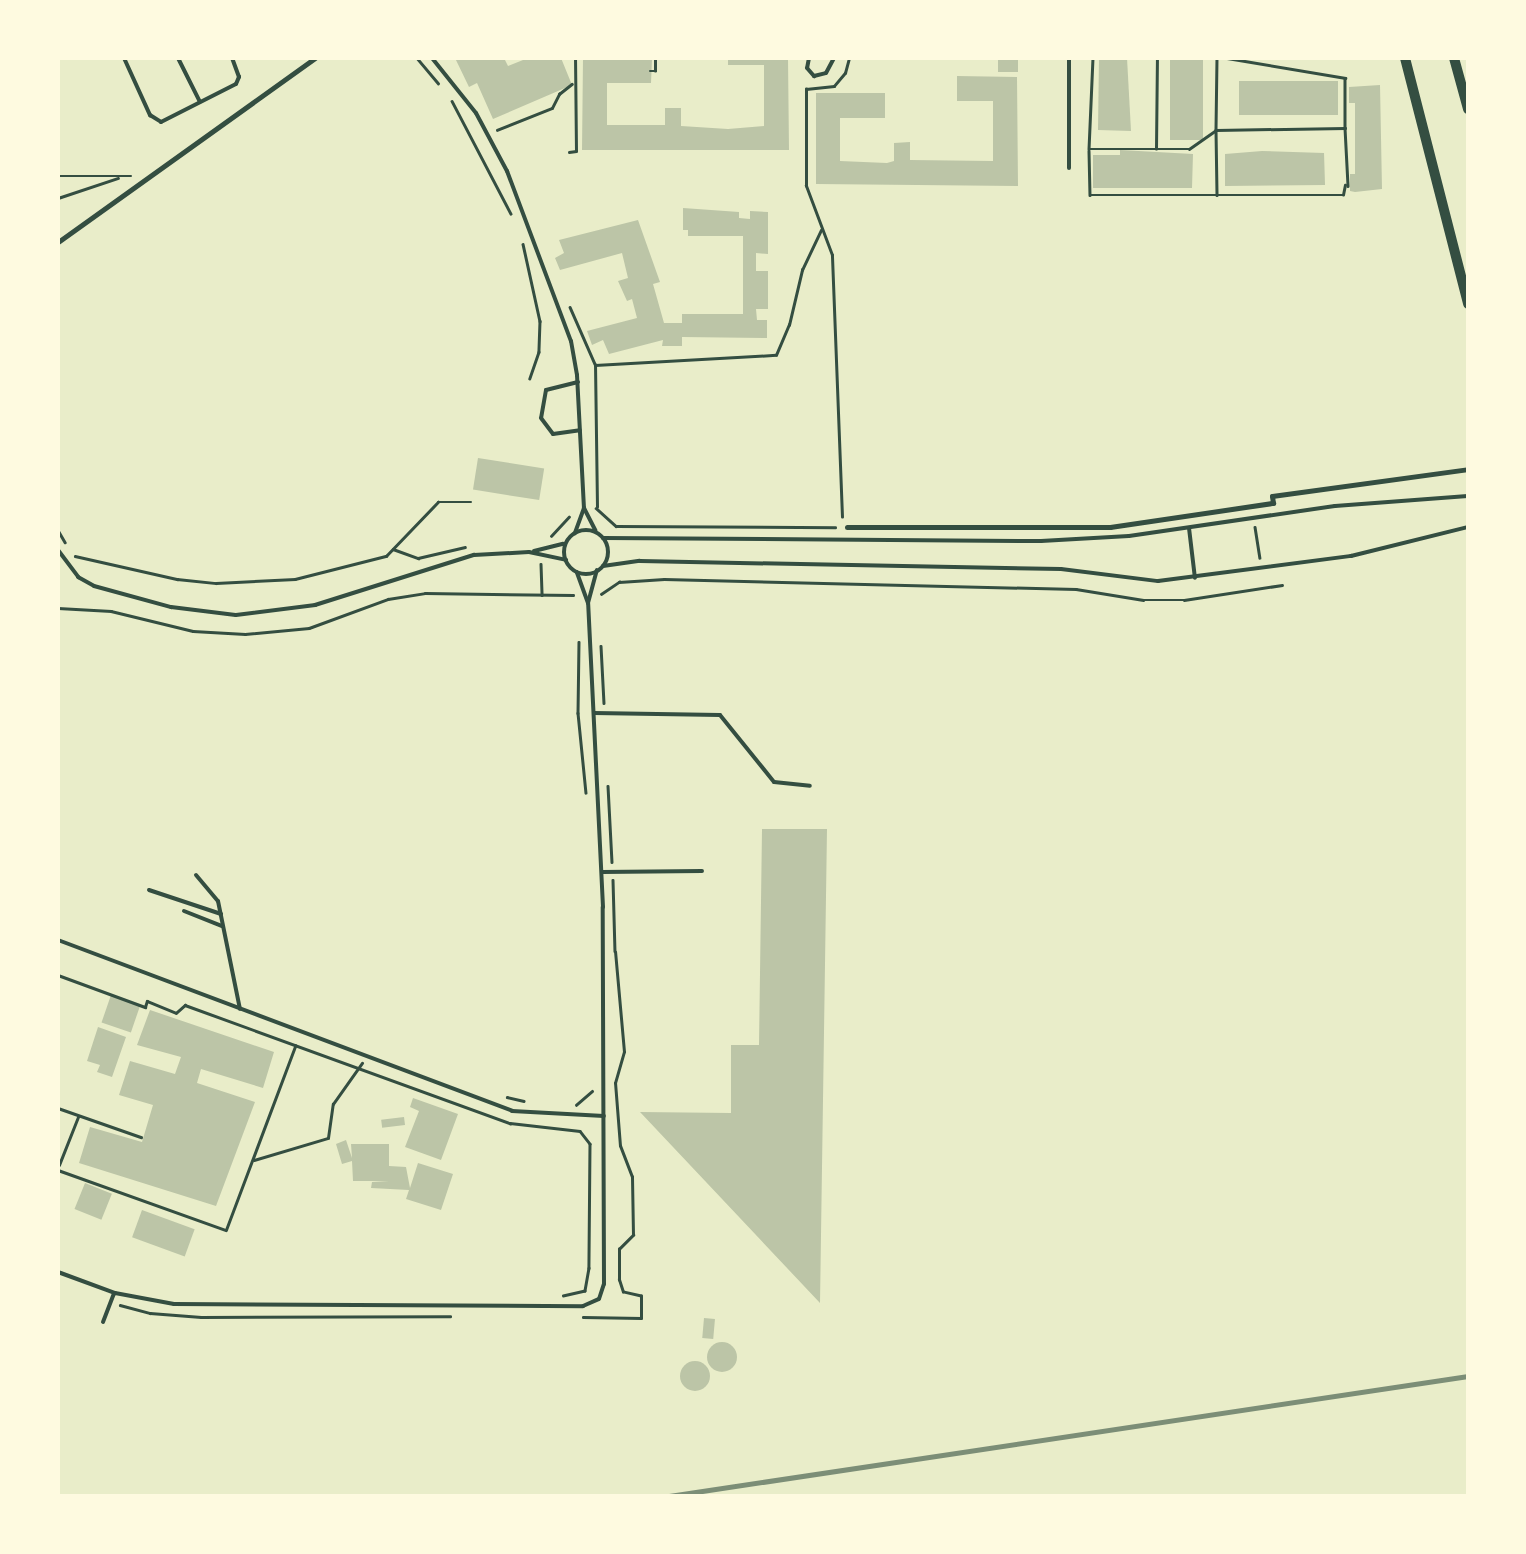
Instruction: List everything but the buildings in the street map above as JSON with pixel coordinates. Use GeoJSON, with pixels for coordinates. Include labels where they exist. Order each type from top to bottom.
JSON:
{"type":"FeatureCollection","features":[{"type":"Feature","properties":{"kind":"main road"},"geometry":{"type":"LineString","coordinates":[[1405,58],[1468,304]]}},
{"type":"Feature","properties":{"kind":"main road"},"geometry":{"type":"LineString","coordinates":[[1454,58],[1468,109]]}},
{"type":"Feature","properties":{"kind":"street"},"geometry":{"type":"LineString","coordinates":[[58,242],[316,58]]}},
{"type":"Feature","properties":{"kind":"street"},"geometry":{"type":"LineString","coordinates":[[847,527],[1110,527],[1274,502],[1272,496],[1468,469]]}},
{"type":"Feature","properties":{"kind":"lane"},"geometry":{"type":"LineString","coordinates":[[124,58],[150,115],[160,122],[236,84],[239,77],[232,58]]}},
{"type":"Feature","properties":{"kind":"lane"},"geometry":{"type":"LineString","coordinates":[[178,58],[200,102]]}},
{"type":"Feature","properties":{"kind":"lane"},"geometry":{"type":"LineString","coordinates":[[58,550],[60,560],[78,577],[114,594],[203,613],[236,615],[315,604],[474,555],[529,552],[565,544],[575,533],[584,508],[578,382],[571,341],[507,171],[476,112],[432,58]]}},
{"type":"Feature","properties":{"kind":"lane"},"geometry":{"type":"LineString","coordinates":[[808,58],[807,68],[814,76],[826,73],[834,58]]}},
{"type":"Feature","properties":{"kind":"lane"},"geometry":{"type":"LineString","coordinates":[[1069,58],[1069,168]]}},
{"type":"Feature","properties":{"kind":"lane"},"geometry":{"type":"LineString","coordinates":[[578,382],[546,390],[541,418],[553,434],[580,430]]}},
{"type":"Feature","properties":{"kind":"lane"},"geometry":{"type":"LineString","coordinates":[[603,538],[1041,541],[1468,496]]}},
{"type":"Feature","properties":{"kind":"lane"},"geometry":{"type":"LineString","coordinates":[[584,508],[608,552],[603,566]]}},
{"type":"Feature","properties":{"kind":"lane"},"geometry":{"type":"LineString","coordinates":[[58,1272],[115,1293],[174,1304],[583,1306],[599,1299],[604,1284],[604,951],[588,595],[603,566],[640,561],[1061,569],[1158,581],[1350,556],[1468,527]]}},
{"type":"Feature","properties":{"kind":"lane"},"geometry":{"type":"LineString","coordinates":[[1188,528],[1196,578]]}},
{"type":"Feature","properties":{"kind":"lane"},"geometry":{"type":"LineString","coordinates":[[575,533],[597,533]]}},
{"type":"Feature","properties":{"kind":"lane"},"geometry":{"type":"LineString","coordinates":[[565,544],[566,560],[588,595]]}},
{"type":"Feature","properties":{"kind":"lane"},"geometry":{"type":"LineString","coordinates":[[529,552],[566,560]]}},
{"type":"Feature","properties":{"kind":"lane"},"geometry":{"type":"LineString","coordinates":[[576,572],[598,570]]}},
{"type":"Feature","properties":{"kind":"lane"},"geometry":{"type":"LineString","coordinates":[[594,714],[720,715],[774,782],[810,786]]}},
{"type":"Feature","properties":{"kind":"lane"},"geometry":{"type":"LineString","coordinates":[[602,872],[702,871]]}},
{"type":"Feature","properties":{"kind":"lane"},"geometry":{"type":"LineString","coordinates":[[196,875],[215,894],[240,1009]]}},
{"type":"Feature","properties":{"kind":"lane"},"geometry":{"type":"LineString","coordinates":[[149,890],[221,914]]}},
{"type":"Feature","properties":{"kind":"lane"},"geometry":{"type":"LineString","coordinates":[[184,911],[222,926]]}},
{"type":"Feature","properties":{"kind":"lane"},"geometry":{"type":"LineString","coordinates":[[58,940],[512,1111],[604,1116]]}},
{"type":"Feature","properties":{"kind":"lane"},"geometry":{"type":"LineString","coordinates":[[102,1322],[115,1293]]}},
{"type":"Feature","properties":{"kind":"path"},"geometry":{"type":"LineString","coordinates":[[416,58],[440,85]]}},
{"type":"Feature","properties":{"kind":"path"},"geometry":{"type":"LineString","coordinates":[[569,152],[576,151],[574,58]]}},
{"type":"Feature","properties":{"kind":"path"},"geometry":{"type":"LineString","coordinates":[[650,71],[656,71],[656,58]]}},
{"type":"Feature","properties":{"kind":"path"},"geometry":{"type":"LineString","coordinates":[[847,527],[842,518],[832,255],[806,186],[806,90],[834,86],[845,73],[848,58]]}},
{"type":"Feature","properties":{"kind":"path"},"geometry":{"type":"LineString","coordinates":[[1094,58],[1090,195],[1343,196],[1344,78],[1227,58]]}},
{"type":"Feature","properties":{"kind":"path"},"geometry":{"type":"LineString","coordinates":[[1156,148],[1157,58]]}},
{"type":"Feature","properties":{"kind":"path"},"geometry":{"type":"LineString","coordinates":[[1217,58],[1217,195]]}},
{"type":"Feature","properties":{"kind":"path"},"geometry":{"type":"LineString","coordinates":[[495,130],[552,108],[559,94],[575,82]]}},
{"type":"Feature","properties":{"kind":"path"},"geometry":{"type":"LineString","coordinates":[[451,99],[519,229],[540,322],[539,352],[530,378]]}},
{"type":"Feature","properties":{"kind":"path"},"geometry":{"type":"LineString","coordinates":[[1089,149],[1189,149],[1216,130],[1345,128]]}},
{"type":"Feature","properties":{"kind":"path"},"geometry":{"type":"LineString","coordinates":[[58,176],[151,176]]}},
{"type":"Feature","properties":{"kind":"path"},"geometry":{"type":"LineString","coordinates":[[58,198],[120,177]]}},
{"type":"Feature","properties":{"kind":"path"},"geometry":{"type":"LineString","coordinates":[[597,508],[595,365],[776,355],[789,325],[802,270],[822,229]]}},
{"type":"Feature","properties":{"kind":"path"},"geometry":{"type":"LineString","coordinates":[[73,556],[177,579],[216,583],[295,579],[386,556],[438,502],[471,502]]}},
{"type":"Feature","properties":{"kind":"path"},"geometry":{"type":"LineString","coordinates":[[1254,518],[1264,588]]}},
{"type":"Feature","properties":{"kind":"path"},"geometry":{"type":"LineString","coordinates":[[58,530],[66,543]]}},
{"type":"Feature","properties":{"kind":"path"},"geometry":{"type":"LineString","coordinates":[[541,554],[542,595]]}},
{"type":"Feature","properties":{"kind":"path"},"geometry":{"type":"LineString","coordinates":[[58,608],[111,612],[193,630],[245,634],[309,628],[388,599],[425,593],[588,595],[602,594],[619,582],[664,579],[1076,589],[1143,600],[1184,600],[1282,586]]}},
{"type":"Feature","properties":{"kind":"path"},"geometry":{"type":"LineString","coordinates":[[580,636],[577,699],[587,797]]}},
{"type":"Feature","properties":{"kind":"path"},"geometry":{"type":"LineString","coordinates":[[604,951],[615,951],[624,1052],[615,1083],[620,1146],[632,1176],[633,1236],[619,1249],[619,1280],[623,1292],[642,1296],[642,1318]]}},
{"type":"Feature","properties":{"kind":"path"},"geometry":{"type":"LineString","coordinates":[[58,975],[145,1008],[147,1001],[176,1013],[185,1005],[510,1123],[580,1131],[590,1144],[589,1268],[585,1291],[562,1296]]}},
{"type":"Feature","properties":{"kind":"path"},"geometry":{"type":"LineString","coordinates":[[79,1116],[58,1169],[226,1230],[296,1046]]}},
{"type":"Feature","properties":{"kind":"path"},"geometry":{"type":"LineString","coordinates":[[252,1161],[328,1138],[333,1104],[359,1068]]}},
{"type":"Feature","properties":{"kind":"path"},"geometry":{"type":"LineString","coordinates":[[565,1106],[586,1100],[592,1090]]}},
{"type":"Feature","properties":{"kind":"path"},"geometry":{"type":"LineString","coordinates":[[496,1095],[532,1102]]}},
{"type":"Feature","properties":{"kind":"path"},"geometry":{"type":"LineString","coordinates":[[58,1108],[141,1136]]}},
{"type":"Feature","properties":{"kind":"path"},"geometry":{"type":"LineString","coordinates":[[175,1221],[178,1212]]}},
{"type":"Feature","properties":{"kind":"railway"},"geometry":{"type":"LineString","coordinates":[[669,1496],[1468,1376]]}}]}
